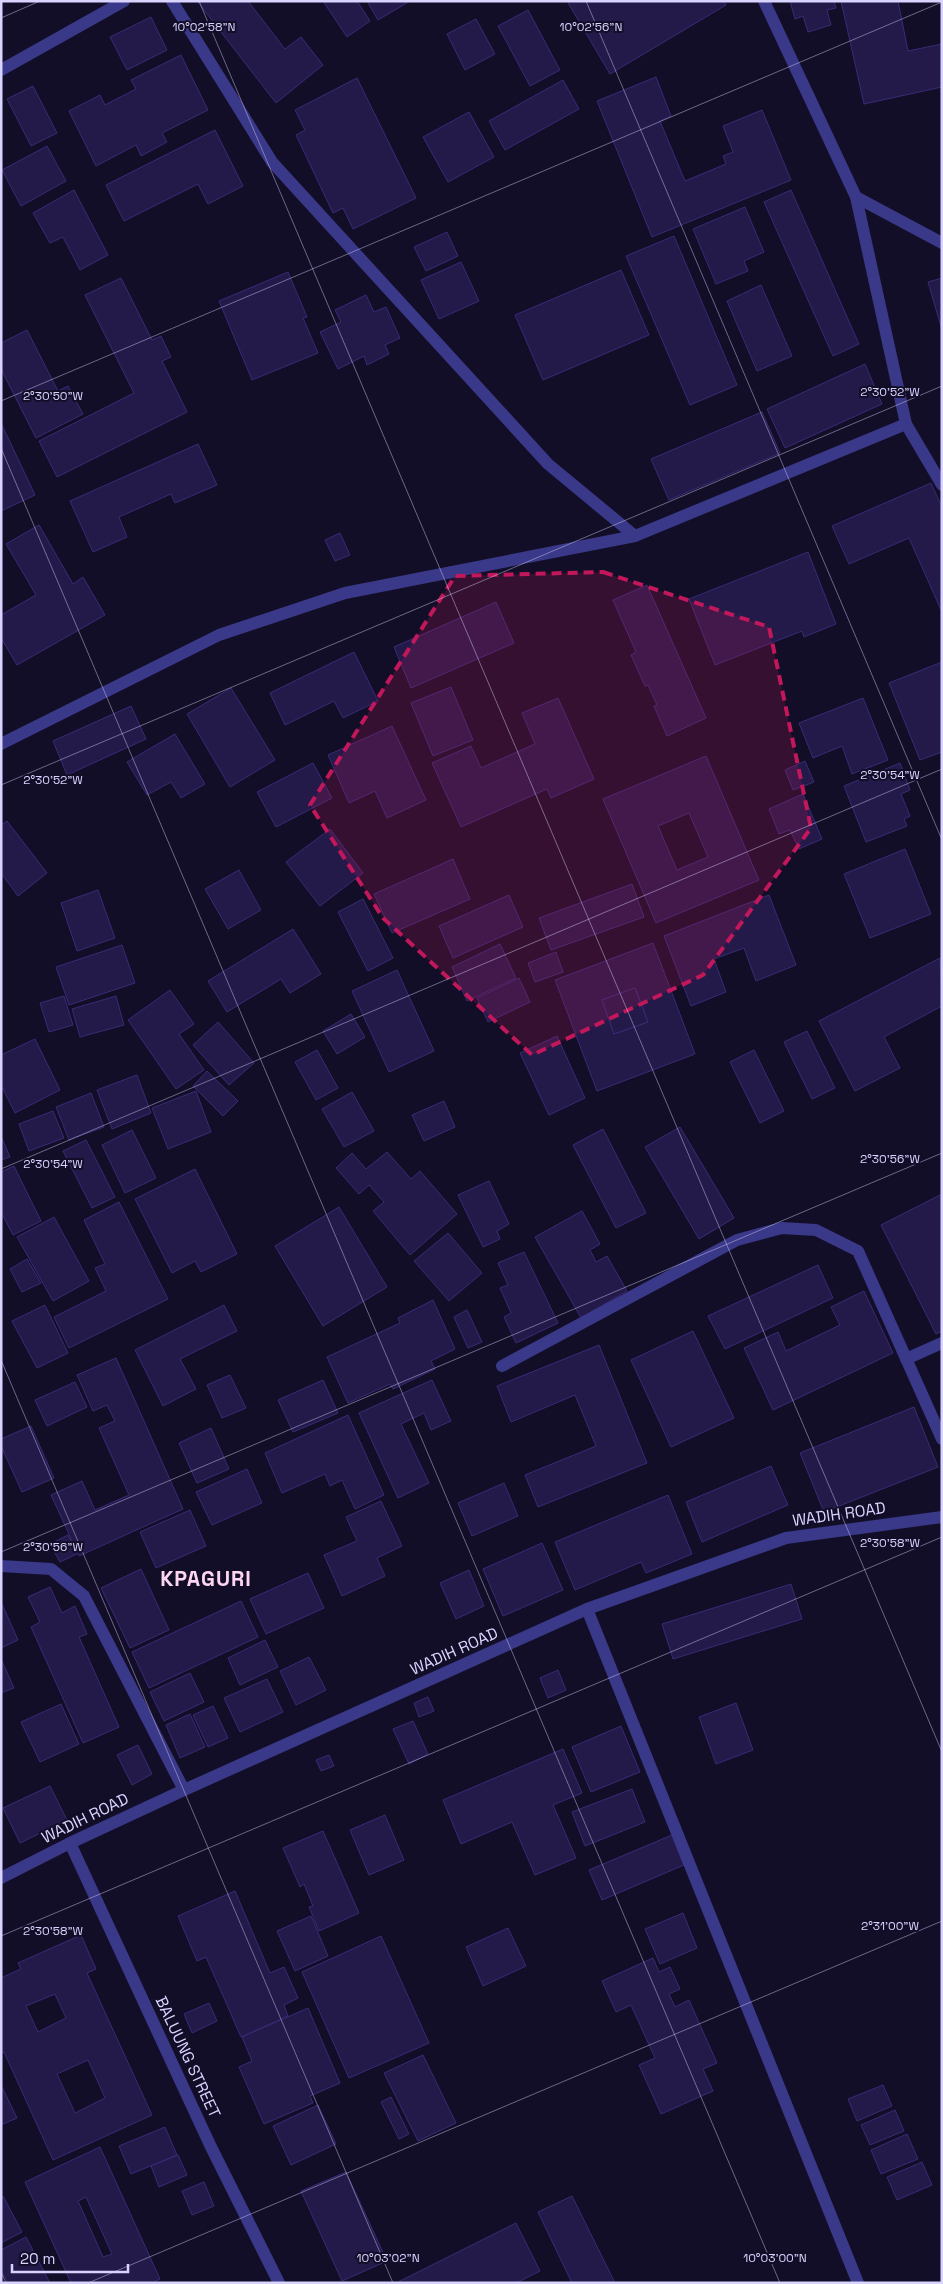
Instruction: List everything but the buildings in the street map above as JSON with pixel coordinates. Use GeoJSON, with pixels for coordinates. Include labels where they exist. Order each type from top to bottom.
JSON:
{"type":"FeatureCollection","features":[{"type":"Feature","properties":{"kind":"street"},"geometry":{"type":"LineString","coordinates":[[1,70],[124,1]]}},
{"type":"Feature","properties":{"kind":"street"},"geometry":{"type":"LineString","coordinates":[[172,1],[272,162],[548,464],[635,536]]}},
{"type":"Feature","properties":{"kind":"street"},"geometry":{"type":"LineString","coordinates":[[764,1],[856,197],[906,424],[942,485]]}},
{"type":"Feature","properties":{"kind":"street"},"geometry":{"type":"LineString","coordinates":[[856,197],[942,243]]}},
{"type":"Feature","properties":{"kind":"street"},"geometry":{"type":"LineString","coordinates":[[1,744],[219,635],[345,593],[635,536],[906,424]]}},
{"type":"Feature","properties":{"kind":"street"},"geometry":{"type":"LineString","coordinates":[[502,1366],[737,1240],[782,1228],[816,1230],[858,1251],[942,1439]]}},
{"type":"Feature","properties":{"kind":"street"},"geometry":{"type":"LineString","coordinates":[[906,1359],[942,1343]]}},
{"type":"Feature","properties":{"kind":"street","name":"WADIH ROAD"},"geometry":{"type":"LineString","coordinates":[[1,1878],[70,1843],[184,1790],[587,1608],[786,1538],[942,1517]]}},
{"type":"Feature","properties":{"kind":"street"},"geometry":{"type":"LineString","coordinates":[[1,1566],[51,1569],[84,1596],[184,1790]]}},
{"type":"Feature","properties":{"kind":"street"},"geometry":{"type":"LineString","coordinates":[[587,1608],[858,2283]]}},
{"type":"Feature","properties":{"kind":"street","name":"BALUUNG STREET"},"geometry":{"type":"LineString","coordinates":[[70,1843],[207,2138],[279,2283]]}},
{"type":"Feature","properties":{"kind":"highlighted area"},"geometry":{"type":"Polygon","coordinates":[[[603,572],[769,627],[811,828],[703,975],[532,1055],[383,918],[310,805],[455,576],[603,572]]]}},
{"type":"Feature","properties":{"kind":"district","name":"KPAGURI"},"geometry":{"type":"Point","coordinates":[206,1578]}}]}
